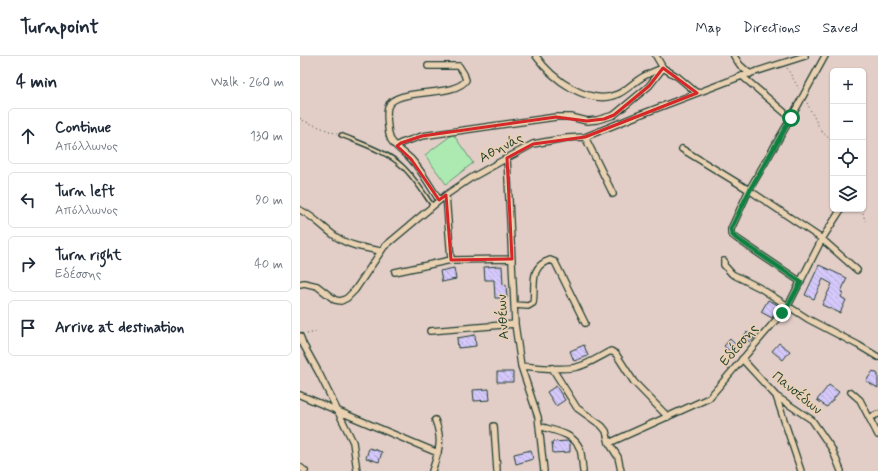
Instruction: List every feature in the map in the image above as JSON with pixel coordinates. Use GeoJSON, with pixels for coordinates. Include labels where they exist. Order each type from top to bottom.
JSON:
{"type":"FeatureCollection","features":[{"type":"Feature","properties":{"kind":"street"},"geometry":{"type":"LineString","coordinates":[[536,56],[563,83],[575,91],[601,97],[611,97],[620,94],[648,73],[663,68]]}},
{"type":"Feature","properties":{"kind":"street"},"geometry":{"type":"LineString","coordinates":[[656,56],[663,68],[678,77],[697,93]]}},
{"type":"Feature","properties":{"kind":"street"},"geometry":{"type":"LineString","coordinates":[[734,56],[740,65],[750,74]]}},
{"type":"Feature","properties":{"kind":"street","name":"Αθηνάς"},"geometry":{"type":"LineString","coordinates":[[300,284],[304,283],[317,286],[335,300],[341,301],[347,298],[355,290],[369,271],[380,251],[432,205],[471,178],[533,144],[566,138],[585,137],[638,115],[742,76],[806,56]]}},
{"type":"Feature","properties":{"kind":"street"},"geometry":{"type":"LineString","coordinates":[[801,282],[732,234],[731,229],[750,190],[825,56]]}},
{"type":"Feature","properties":{"kind":"street"},"geometry":{"type":"LineString","coordinates":[[428,66],[459,66],[466,80],[460,86],[447,90],[392,100],[388,106],[389,137],[392,142],[411,160],[439,200]]}},
{"type":"Feature","properties":{"kind":"street"},"geometry":{"type":"LineString","coordinates":[[397,146],[422,136],[556,117],[571,117],[587,121],[604,119],[614,115],[649,86],[663,68]]}},
{"type":"Feature","properties":{"kind":"street"},"geometry":{"type":"LineString","coordinates":[[742,76],[791,118]]}},
{"type":"Feature","properties":{"kind":"street"},"geometry":{"type":"LineString","coordinates":[[585,137],[613,194]]}},
{"type":"Feature","properties":{"kind":"street"},"geometry":{"type":"LineString","coordinates":[[682,149],[750,190],[822,239],[858,270]]}},
{"type":"Feature","properties":{"kind":"street","name":"Ανθέων"},"geometry":{"type":"LineString","coordinates":[[507,158],[515,324],[521,366],[538,417],[544,471]]}},
{"type":"Feature","properties":{"kind":"street"},"geometry":{"type":"LineString","coordinates":[[446,195],[451,260]]}},
{"type":"Feature","properties":{"kind":"street"},"geometry":{"type":"LineString","coordinates":[[300,210],[310,215],[338,238],[350,244],[380,251]]}},
{"type":"Feature","properties":{"kind":"street","name":"Εδέσσης"},"geometry":{"type":"LineString","coordinates":[[609,443],[668,418],[709,398],[788,306],[822,239],[839,212]]}},
{"type":"Feature","properties":{"kind":"street"},"geometry":{"type":"LineString","coordinates":[[395,272],[451,260],[512,259]]}},
{"type":"Feature","properties":{"kind":"street"},"geometry":{"type":"LineString","coordinates":[[514,305],[528,306],[533,303],[536,271],[540,264],[550,260],[554,262],[585,323]]}},
{"type":"Feature","properties":{"kind":"street"},"geometry":{"type":"LineString","coordinates":[[724,262],[724,265],[732,274],[760,288],[808,319],[878,357]]}},
{"type":"Feature","properties":{"kind":"street"},"geometry":{"type":"LineString","coordinates":[[430,331],[515,324]]}},
{"type":"Feature","properties":{"kind":"street"},"geometry":{"type":"LineString","coordinates":[[303,335],[303,344],[353,442],[357,471]]}},
{"type":"Feature","properties":{"kind":"street"},"geometry":{"type":"LineString","coordinates":[[521,366],[552,368],[576,367],[588,363],[611,351],[616,354],[634,382],[668,418]]}},
{"type":"Feature","properties":{"kind":"street","name":"Πανσέδων"},"geometry":{"type":"LineString","coordinates":[[742,359],[776,396],[812,420],[832,449],[841,471]]}},
{"type":"Feature","properties":{"kind":"street"},"geometry":{"type":"LineString","coordinates":[[552,368],[577,408],[602,426],[606,431],[609,443],[618,457],[621,471]]}},
{"type":"Feature","properties":{"kind":"street"},"geometry":{"type":"LineString","coordinates":[[851,392],[860,400],[878,435]]}},
{"type":"Feature","properties":{"kind":"street"},"geometry":{"type":"LineString","coordinates":[[300,395],[438,453]]}},
{"type":"Feature","properties":{"kind":"street"},"geometry":{"type":"LineString","coordinates":[[776,396],[801,471]]}},
{"type":"Feature","properties":{"kind":"street"},"geometry":{"type":"LineString","coordinates":[[869,418],[878,414]]}},
{"type":"Feature","properties":{"kind":"street"},"geometry":{"type":"LineString","coordinates":[[432,471],[440,446],[439,428],[435,420]]}},
{"type":"Feature","properties":{"kind":"street"},"geometry":{"type":"LineString","coordinates":[[494,426],[497,471]]}},
{"type":"Feature","properties":{"kind":"street"},"geometry":{"type":"LineString","coordinates":[[539,426],[566,434],[575,440],[580,449],[582,471]]}},
{"type":"Feature","properties":{"kind":"street"},"geometry":{"type":"LineString","coordinates":[[300,467],[305,471]]}},
{"type":"Feature","properties":{"kind":"lane"},"geometry":{"type":"LineString","coordinates":[[341,136],[372,148],[402,165],[432,205]]}},
{"type":"Feature","properties":{"kind":"path"},"geometry":{"type":"LineString","coordinates":[[300,118],[341,136]]}},
{"type":"Feature","properties":{"kind":"path"},"geometry":{"type":"LineString","coordinates":[[862,212],[864,221]]}},
{"type":"Feature","properties":{"kind":"path"},"geometry":{"type":"LineString","coordinates":[[303,335],[316,332]]}},
{"type":"Feature","properties":{"kind":"highlighted area"},"geometry":{"type":"Polygon","coordinates":[[[663,68],[697,93],[585,137],[533,144],[507,158],[512,259],[451,260],[446,195],[439,200],[411,159],[397,146],[401,143],[422,136],[556,117],[587,121],[604,119],[614,115],[649,86],[663,68]]]}},
{"type":"Feature","properties":{"kind":"green space"},"geometry":{"type":"Polygon","coordinates":[[[453,134],[473,163],[446,184],[425,155],[453,134]]]}},
{"type":"Feature","properties":{"kind":"building"},"geometry":{"type":"Polygon","coordinates":[[[819,265],[847,278],[841,292],[843,293],[841,297],[846,300],[840,313],[822,305],[832,284],[823,279],[814,299],[805,295],[819,265]]]}},
{"type":"Feature","properties":{"kind":"building"},"geometry":{"type":"Polygon","coordinates":[[[502,266],[503,285],[506,284],[507,298],[495,298],[494,280],[485,280],[484,267],[502,266]]]}},
{"type":"Feature","properties":{"kind":"building"},"geometry":{"type":"Polygon","coordinates":[[[454,268],[456,279],[442,282],[440,271],[454,268]]]}},
{"type":"Feature","properties":{"kind":"building"},"geometry":{"type":"Polygon","coordinates":[[[768,300],[778,305],[772,318],[761,312],[768,300]]]}},
{"type":"Feature","properties":{"kind":"building"},"geometry":{"type":"Polygon","coordinates":[[[747,332],[754,338],[750,342],[743,337],[747,332]]]}},
{"type":"Feature","properties":{"kind":"building"},"geometry":{"type":"Polygon","coordinates":[[[475,335],[476,346],[458,348],[457,338],[475,335]]]}},
{"type":"Feature","properties":{"kind":"building"},"geometry":{"type":"Polygon","coordinates":[[[730,339],[739,348],[733,354],[724,346],[730,339]]]}},
{"type":"Feature","properties":{"kind":"building"},"geometry":{"type":"Polygon","coordinates":[[[779,343],[790,351],[783,360],[772,351],[779,343]]]}},
{"type":"Feature","properties":{"kind":"building"},"geometry":{"type":"Polygon","coordinates":[[[584,345],[588,356],[574,361],[570,351],[584,345]]]}},
{"type":"Feature","properties":{"kind":"building"},"geometry":{"type":"Polygon","coordinates":[[[873,371],[878,374],[878,388],[866,381],[873,371]]]}},
{"type":"Feature","properties":{"kind":"building"},"geometry":{"type":"Polygon","coordinates":[[[497,372],[513,372],[513,382],[497,382],[497,372]]]}},
{"type":"Feature","properties":{"kind":"building"},"geometry":{"type":"Polygon","coordinates":[[[829,385],[839,392],[827,407],[817,400],[829,385]]]}},
{"type":"Feature","properties":{"kind":"building"},"geometry":{"type":"Polygon","coordinates":[[[556,386],[565,400],[556,406],[547,392],[556,386]]]}},
{"type":"Feature","properties":{"kind":"building"},"geometry":{"type":"Polygon","coordinates":[[[489,389],[490,400],[474,401],[473,390],[489,389]]]}},
{"type":"Feature","properties":{"kind":"building"},"geometry":{"type":"Polygon","coordinates":[[[552,442],[570,442],[570,452],[553,453],[552,442]]]}},
{"type":"Feature","properties":{"kind":"building"},"geometry":{"type":"Polygon","coordinates":[[[369,448],[382,452],[379,462],[366,458],[369,448]]]}},
{"type":"Feature","properties":{"kind":"building"},"geometry":{"type":"Polygon","coordinates":[[[531,450],[533,459],[516,464],[514,454],[531,450]]]}},
{"type":"Feature","properties":{"kind":"route"},"geometry":{"type":"LineString","coordinates":[[782,313],[788,306],[801,282],[736,238],[732,234],[731,229],[750,190],[791,118]]}}]}
